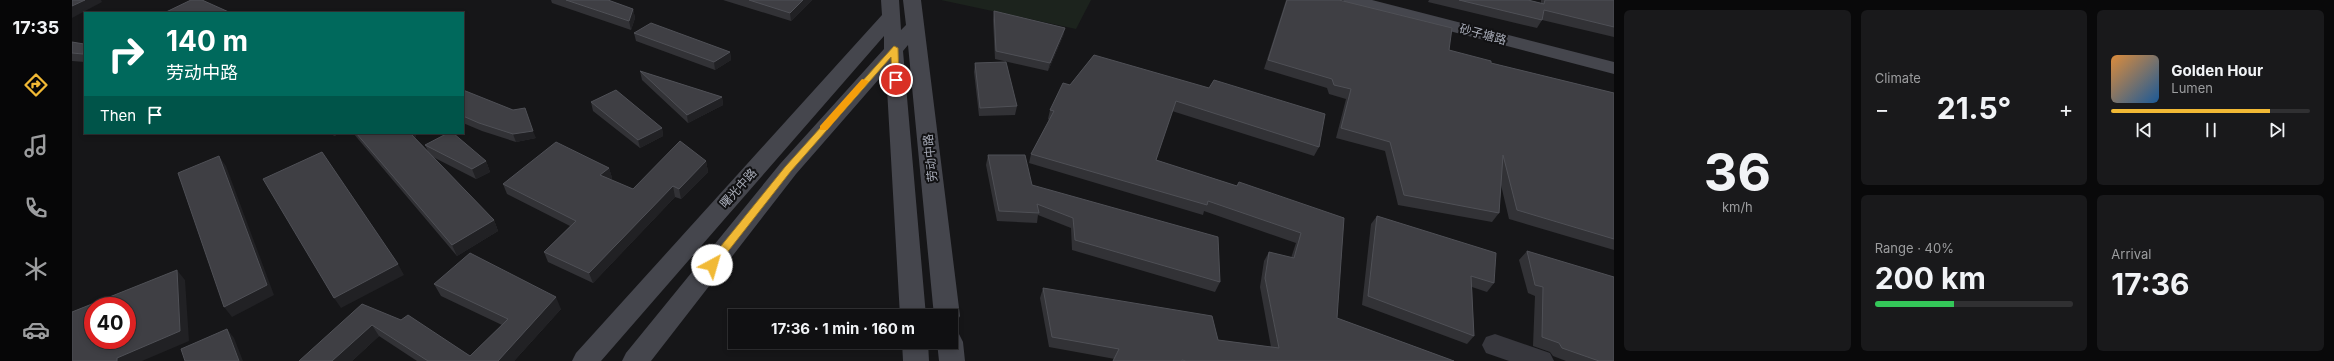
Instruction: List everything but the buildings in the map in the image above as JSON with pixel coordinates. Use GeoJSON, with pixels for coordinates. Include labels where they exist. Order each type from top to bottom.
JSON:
{"type":"FeatureCollection","features":[{"type":"Feature","properties":{"kind":"street","name":"劳动中路"},"geometry":{"type":"LineString","coordinates":[[912,0],[946,309]]}},
{"type":"Feature","properties":{"kind":"street","name":"砂子塘路"},"geometry":{"type":"LineString","coordinates":[[1352,0],[1614,68]]}},
{"type":"Feature","properties":{"kind":"street","name":"砂子塘路"},"geometry":{"type":"LineString","coordinates":[[1386,0],[1614,58]]}},
{"type":"Feature","properties":{"kind":"street"},"geometry":{"type":"LineString","coordinates":[[891,8],[913,309]]}},
{"type":"Feature","properties":{"kind":"street","name":"曙光中路"},"geometry":{"type":"LineString","coordinates":[[585,361],[891,8]]}},
{"type":"Feature","properties":{"kind":"street"},"geometry":{"type":"LineString","coordinates":[[635,361],[788,169],[915,26]]}},
{"type":"Feature","properties":{"kind":"street"},"geometry":{"type":"LineString","coordinates":[[1495,345],[1541,361]]}},
{"type":"Feature","properties":{"kind":"street"},"geometry":{"type":"LineString","coordinates":[[915,349],[916,361]]}},
{"type":"Feature","properties":{"kind":"street"},"geometry":{"type":"LineString","coordinates":[[951,349],[952,361]]}},
{"type":"Feature","properties":{"kind":"shaded area"},"geometry":{"type":"Polygon","coordinates":[[[941,0],[1091,0],[1076,29],[941,0]]]}},
{"type":"Feature","properties":{"kind":"slow traffic"},"geometry":{"type":"LineString","coordinates":[[823,128],[865,81]]}},
{"type":"Feature","properties":{"kind":"route"},"geometry":{"type":"LineString","coordinates":[[712,265],[788,169],[894,48],[896,80]]}}]}
